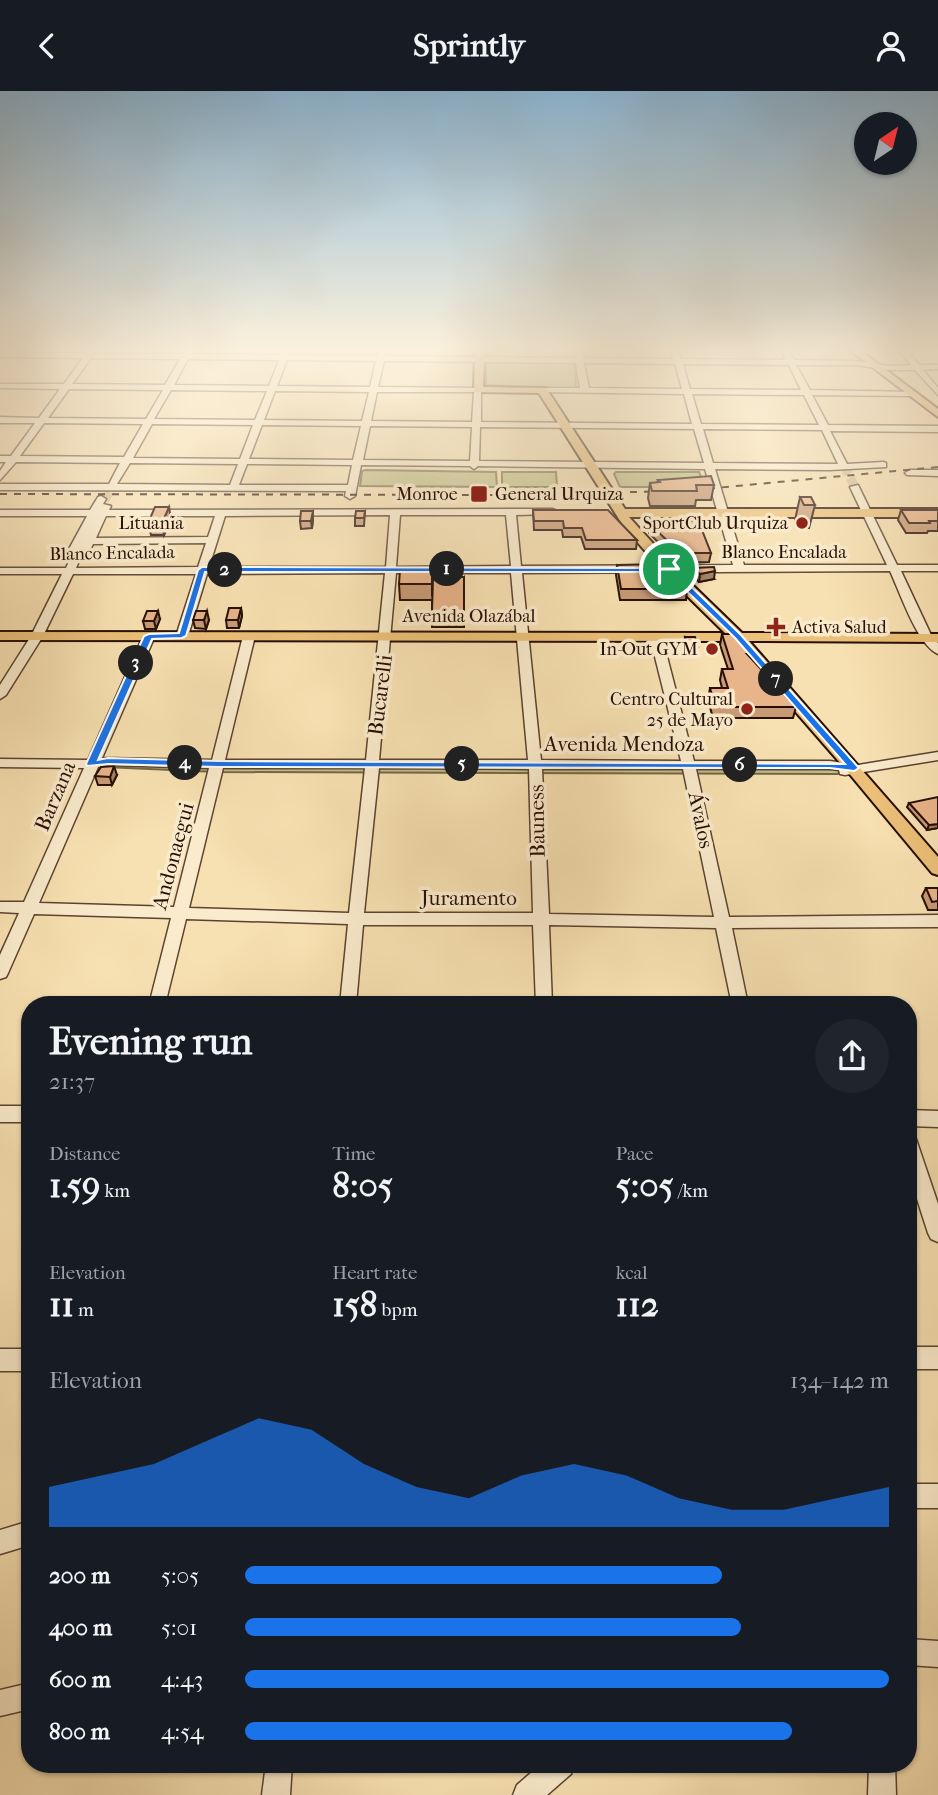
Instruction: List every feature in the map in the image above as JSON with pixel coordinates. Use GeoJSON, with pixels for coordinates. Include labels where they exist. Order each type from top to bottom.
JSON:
{"type":"FeatureCollection","features":[{"type":"Feature","properties":{"kind":"main road"},"geometry":{"type":"LineString","coordinates":[[567,428],[634,531],[738,637],[854,768],[938,869]]}},
{"type":"Feature","properties":{"kind":"main road"},"geometry":{"type":"LineString","coordinates":[[621,513],[938,513]]}},
{"type":"Feature","properties":{"kind":"main road","name":"Avenida Olazábal"},"geometry":{"type":"LineString","coordinates":[[0,636],[933,638]]}},
{"type":"Feature","properties":{"kind":"street"},"geometry":{"type":"LineString","coordinates":[[0,477],[37,428]]}},
{"type":"Feature","properties":{"kind":"street"},"geometry":{"type":"LineString","coordinates":[[112,486],[127,467],[125,463],[145,428]]}},
{"type":"Feature","properties":{"kind":"street"},"geometry":{"type":"LineString","coordinates":[[233,488],[257,428]]}},
{"type":"Feature","properties":{"kind":"street"},"geometry":{"type":"LineString","coordinates":[[347,512],[364,428]]}},
{"type":"Feature","properties":{"kind":"street"},"geometry":{"type":"LineString","coordinates":[[475,465],[478,428]]}},
{"type":"Feature","properties":{"kind":"street"},"geometry":{"type":"LineString","coordinates":[[697,428],[740,570]]}},
{"type":"Feature","properties":{"kind":"street"},"geometry":{"type":"LineString","coordinates":[[794,428],[938,429]]}},
{"type":"Feature","properties":{"kind":"street"},"geometry":{"type":"LineString","coordinates":[[825,428],[831,442],[829,447],[844,467]]}},
{"type":"Feature","properties":{"kind":"street"},"geometry":{"type":"LineString","coordinates":[[0,460],[832,470],[883,465]]}},
{"type":"Feature","properties":{"kind":"street"},"geometry":{"type":"LineString","coordinates":[[910,473],[938,473]]}},
{"type":"Feature","properties":{"kind":"street"},"geometry":{"type":"LineString","coordinates":[[0,487],[352,488]]}},
{"type":"Feature","properties":{"kind":"street"},"geometry":{"type":"LineString","coordinates":[[855,488],[938,650]]}},
{"type":"Feature","properties":{"kind":"street"},"geometry":{"type":"LineString","coordinates":[[0,695],[37,636],[69,571],[87,542],[101,508]]}},
{"type":"Feature","properties":{"kind":"street"},"geometry":{"type":"LineString","coordinates":[[69,571],[65,566],[101,508]]}},
{"type":"Feature","properties":{"kind":"street","name":"Monroe"},"geometry":{"type":"LineString","coordinates":[[0,513],[101,508],[221,512],[565,512]]}},
{"type":"Feature","properties":{"kind":"street","name":"Bucarelli"},"geometry":{"type":"LineString","coordinates":[[349,996],[387,635],[395,511]]}},
{"type":"Feature","properties":{"kind":"street"},"geometry":{"type":"LineString","coordinates":[[182,636],[221,512]]}},
{"type":"Feature","properties":{"kind":"street","name":"Bauness"},"geometry":{"type":"LineString","coordinates":[[512,512],[535,769],[543,996]]}},
{"type":"Feature","properties":{"kind":"street"},"geometry":{"type":"LineString","coordinates":[[604,512],[621,513]]}},
{"type":"Feature","properties":{"kind":"street","name":"Lituania"},"geometry":{"type":"LineString","coordinates":[[87,542],[212,540]]}},
{"type":"Feature","properties":{"kind":"street","name":"Blanco Encalada"},"geometry":{"type":"LineString","coordinates":[[0,572],[938,568]]}},
{"type":"Feature","properties":{"kind":"street","name":"Barzana"},"geometry":{"type":"LineString","coordinates":[[0,973],[149,636]]}},
{"type":"Feature","properties":{"kind":"street","name":"Andonaegui"},"geometry":{"type":"LineString","coordinates":[[159,996],[249,636]]}},
{"type":"Feature","properties":{"kind":"street","name":"Ávalos"},"geometry":{"type":"LineString","coordinates":[[656,637],[690,769],[738,996]]}},
{"type":"Feature","properties":{"kind":"street","name":"Avenida Mendoza"},"geometry":{"type":"LineString","coordinates":[[0,763],[218,768],[690,769],[837,774],[854,768],[938,756]]}},
{"type":"Feature","properties":{"kind":"street","name":"Juramento"},"geometry":{"type":"LineString","coordinates":[[0,907],[355,919],[723,923],[938,921]]}},
{"type":"Feature","properties":{"kind":"street"},"geometry":{"type":"LineString","coordinates":[[0,1114],[21,1114]]}},
{"type":"Feature","properties":{"kind":"street"},"geometry":{"type":"LineString","coordinates":[[917,1118],[938,1119]]}},
{"type":"Feature","properties":{"kind":"street"},"geometry":{"type":"LineString","coordinates":[[917,1169],[938,1233]]}},
{"type":"Feature","properties":{"kind":"street"},"geometry":{"type":"LineString","coordinates":[[917,1358],[938,1358]]}},
{"type":"Feature","properties":{"kind":"street"},"geometry":{"type":"LineString","coordinates":[[0,1360],[21,1360]]}},
{"type":"Feature","properties":{"kind":"street"},"geometry":{"type":"LineString","coordinates":[[917,1496],[938,1496]]}},
{"type":"Feature","properties":{"kind":"street"},"geometry":{"type":"LineString","coordinates":[[0,1542],[21,1536]]}},
{"type":"Feature","properties":{"kind":"street"},"geometry":{"type":"LineString","coordinates":[[917,1653],[938,1654]]}},
{"type":"Feature","properties":{"kind":"street"},"geometry":{"type":"LineString","coordinates":[[0,1703],[21,1698]]}},
{"type":"Feature","properties":{"kind":"street"},"geometry":{"type":"LineString","coordinates":[[276,1795],[278,1773]]}},
{"type":"Feature","properties":{"kind":"street"},"geometry":{"type":"LineString","coordinates":[[527,1795],[551,1773]]}},
{"type":"Feature","properties":{"kind":"street"},"geometry":{"type":"LineString","coordinates":[[882,1773],[882,1795]]}},
{"type":"Feature","properties":{"kind":"shaded area"},"geometry":{"type":"Polygon","coordinates":[[[362,471],[496,472],[497,487],[360,486],[362,471]]]}},
{"type":"Feature","properties":{"kind":"shaded area"},"geometry":{"type":"Polygon","coordinates":[[[502,472],[556,472],[557,487],[502,487],[502,472]]]}},
{"type":"Feature","properties":{"kind":"shaded area"},"geometry":{"type":"Polygon","coordinates":[[[699,472],[703,482],[656,487],[620,487],[614,474],[699,472]]]}},
{"type":"Feature","properties":{"kind":"shaded area"},"geometry":{"type":"Polygon","coordinates":[[[91,764],[854,768],[837,774],[217,772],[104,767],[91,764]]]}},
{"type":"Feature","properties":{"kind":"building"},"geometry":{"type":"Polygon","coordinates":[[[711,476],[714,485],[696,485],[697,491],[652,491],[650,483],[660,482],[658,480],[711,476]]]}},
{"type":"Feature","properties":{"kind":"building"},"geometry":{"type":"Polygon","coordinates":[[[800,497],[811,497],[815,505],[804,505],[800,497]]]}},
{"type":"Feature","properties":{"kind":"building"},"geometry":{"type":"Polygon","coordinates":[[[155,507],[169,507],[162,523],[148,523],[155,507]]]}},
{"type":"Feature","properties":{"kind":"building"},"geometry":{"type":"Polygon","coordinates":[[[533,510],[608,510],[637,540],[586,540],[582,528],[564,528],[563,521],[534,521],[533,510]]]}},
{"type":"Feature","properties":{"kind":"building"},"geometry":{"type":"Polygon","coordinates":[[[901,510],[938,510],[938,521],[909,523],[901,510]]]}},
{"type":"Feature","properties":{"kind":"building"},"geometry":{"type":"Polygon","coordinates":[[[301,511],[313,511],[311,521],[300,521],[301,511]]]}},
{"type":"Feature","properties":{"kind":"building"},"geometry":{"type":"Polygon","coordinates":[[[356,511],[365,511],[364,518],[355,518],[356,511]]]}},
{"type":"Feature","properties":{"kind":"building"},"geometry":{"type":"Polygon","coordinates":[[[676,519],[678,523],[698,520],[711,553],[680,553],[650,524],[676,519]]]}},
{"type":"Feature","properties":{"kind":"building"},"geometry":{"type":"Polygon","coordinates":[[[663,564],[687,589],[621,589],[617,565],[663,564]]]}},
{"type":"Feature","properties":{"kind":"building"},"geometry":{"type":"Polygon","coordinates":[[[714,567],[715,571],[700,574],[693,568],[714,567]]]}},
{"type":"Feature","properties":{"kind":"building"},"geometry":{"type":"Polygon","coordinates":[[[400,570],[432,570],[432,584],[399,584],[400,570]]]}},
{"type":"Feature","properties":{"kind":"building"},"geometry":{"type":"Polygon","coordinates":[[[433,577],[464,577],[464,612],[432,611],[433,577]]]}},
{"type":"Feature","properties":{"kind":"building"},"geometry":{"type":"Polygon","coordinates":[[[229,608],[241,608],[238,620],[226,620],[229,608]]]}},
{"type":"Feature","properties":{"kind":"building"},"geometry":{"type":"Polygon","coordinates":[[[147,611],[158,611],[154,621],[143,621],[147,611]]]}},
{"type":"Feature","properties":{"kind":"building"},"geometry":{"type":"Polygon","coordinates":[[[196,611],[207,611],[204,620],[193,620],[196,611]]]}},
{"type":"Feature","properties":{"kind":"building"},"geometry":{"type":"Polygon","coordinates":[[[722,634],[735,634],[751,654],[747,654],[796,707],[715,707],[710,688],[728,688],[722,669],[733,669],[722,634]]]}},
{"type":"Feature","properties":{"kind":"building"},"geometry":{"type":"Polygon","coordinates":[[[685,637],[695,637],[698,647],[688,647],[685,637]]]}},
{"type":"Feature","properties":{"kind":"building"},"geometry":{"type":"Polygon","coordinates":[[[114,766],[110,777],[95,776],[101,767],[114,766]]]}},
{"type":"Feature","properties":{"kind":"building"},"geometry":{"type":"Polygon","coordinates":[[[938,797],[938,824],[929,825],[909,803],[938,797]]]}},
{"type":"Feature","properties":{"kind":"building"},"geometry":{"type":"Polygon","coordinates":[[[926,888],[938,888],[938,901],[932,902],[926,888]]]}},
{"type":"Feature","properties":{"kind":"tunnel"},"geometry":{"type":"LineString","coordinates":[[844,466],[855,487]]}},
{"type":"Feature","properties":{"kind":"tunnel"},"geometry":{"type":"LineString","coordinates":[[94,522],[113,484]]}},
{"type":"Feature","properties":{"kind":"railway"},"geometry":{"type":"LineString","coordinates":[[694,490],[938,467]]}},
{"type":"Feature","properties":{"kind":"railway"},"geometry":{"type":"LineString","coordinates":[[0,494],[527,495],[670,491]]}},
{"type":"Feature","properties":{"kind":"place","name":"General Urquiza"},"geometry":{"type":"Point","coordinates":[479,494]}},
{"type":"Feature","properties":{"kind":"place","name":"SportClub Urquiza"},"geometry":{"type":"Point","coordinates":[802,523]}},
{"type":"Feature","properties":{"kind":"place","name":"Activa Salud"},"geometry":{"type":"Point","coordinates":[776,627]}},
{"type":"Feature","properties":{"kind":"place","name":"In-Out GYM"},"geometry":{"type":"Point","coordinates":[712,649]}},
{"type":"Feature","properties":{"kind":"place","name":"Centro Cultural 25 de Mayo"},"geometry":{"type":"Point","coordinates":[747,709]}},
{"type":"Feature","properties":{"kind":"route"},"geometry":{"type":"LineString","coordinates":[[669,569],[738,637],[854,768],[830,765],[219,764],[108,761],[91,764],[149,636],[182,636],[202,570],[669,569]]}}]}
